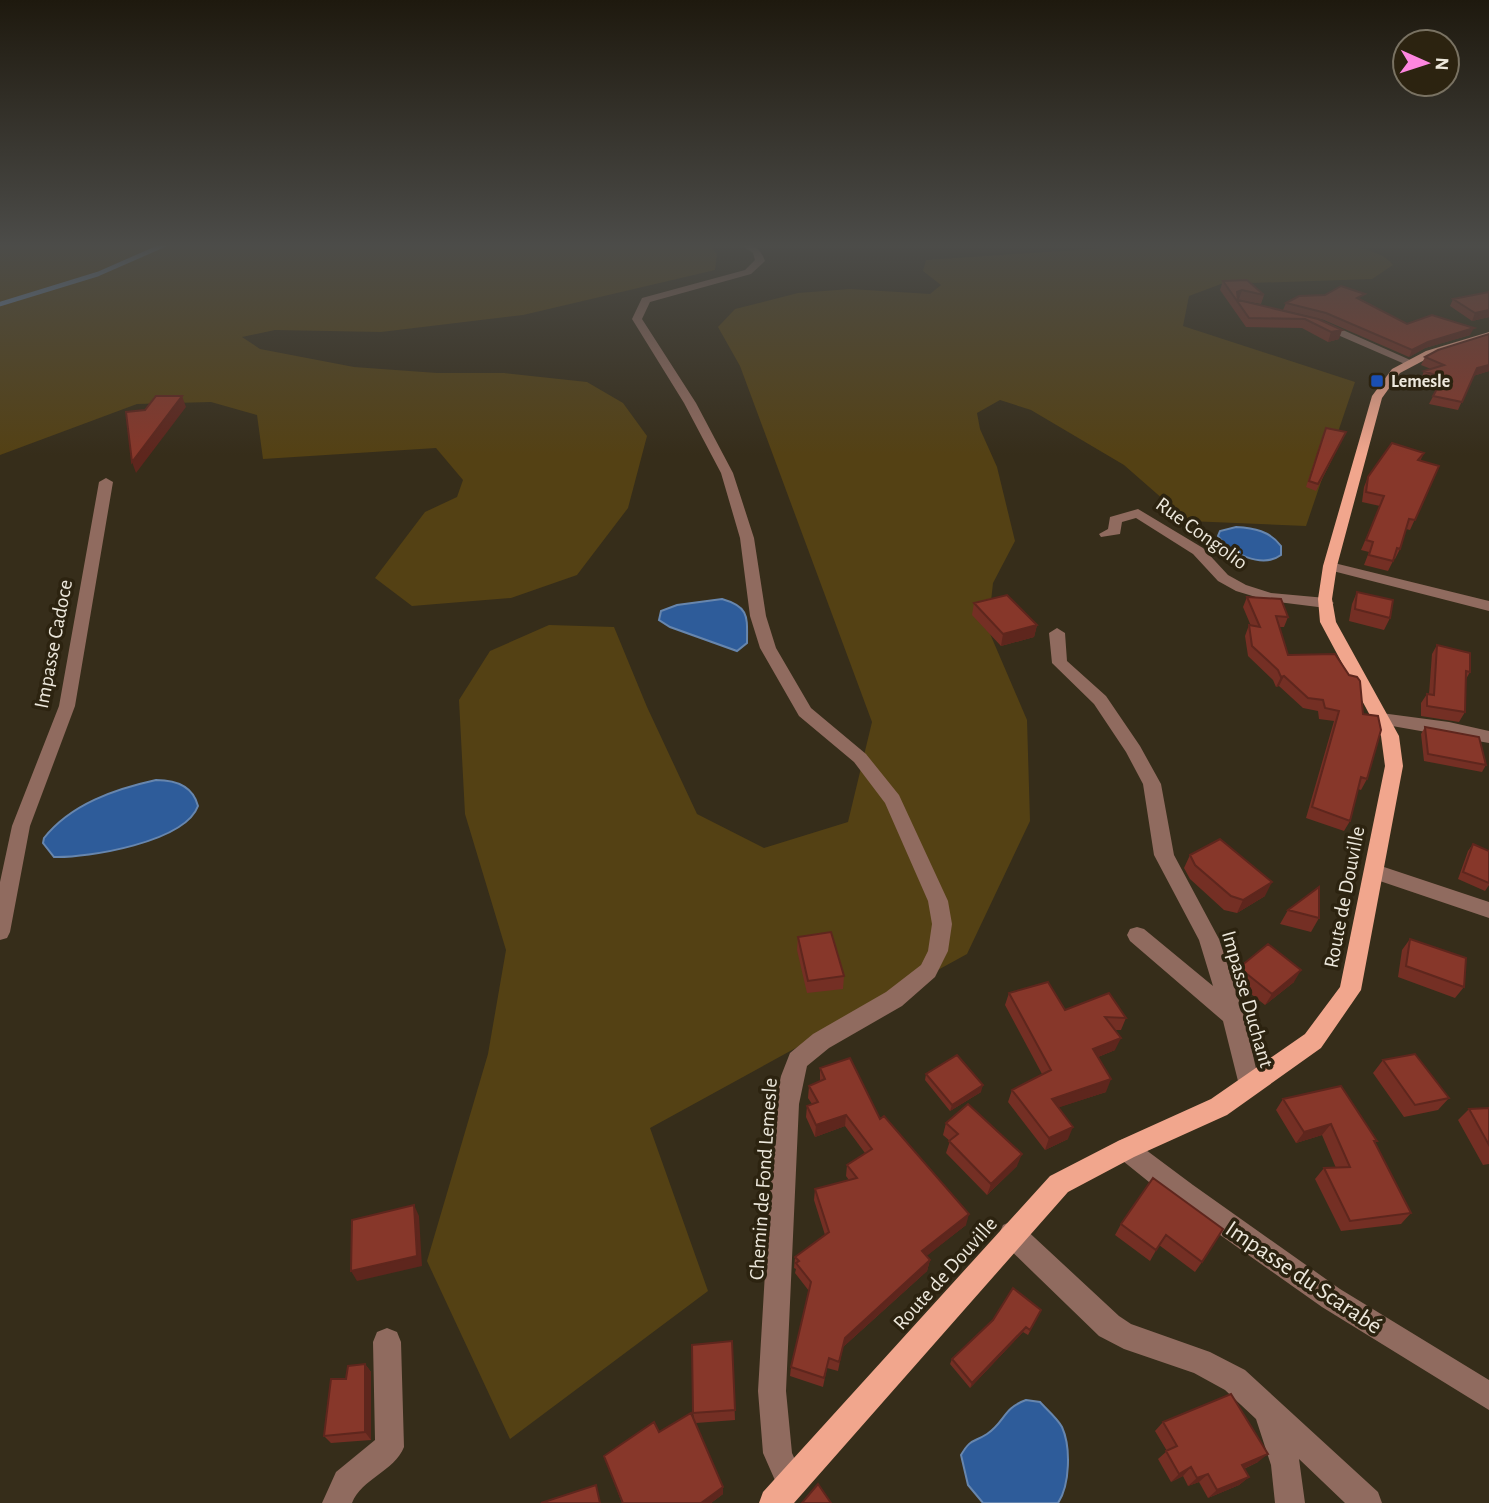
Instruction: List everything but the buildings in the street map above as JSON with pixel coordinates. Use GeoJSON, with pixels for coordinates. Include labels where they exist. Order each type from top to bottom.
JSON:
{"type":"FeatureCollection","features":[{"type":"Feature","properties":{"kind":"main road","name":"Route de Douville"},"geometry":{"type":"LineString","coordinates":[[774,1503],[1059,1184],[1126,1149],[1219,1107],[1313,1041],[1350,990],[1394,766],[1390,736],[1328,622],[1326,603],[1330,566],[1376,398],[1396,371],[1430,352],[1489,335]]}},
{"type":"Feature","properties":{"kind":"street","name":"Chemin de Fond Lemesle"},"geometry":{"type":"LineString","coordinates":[[639,315],[637,319],[691,403],[727,473],[747,538],[758,616],[768,648],[805,712],[860,758],[893,800],[938,901],[942,923],[938,951],[928,971],[894,999],[821,1041],[798,1060],[792,1076],[787,1104],[772,1391],[778,1453],[791,1484]]}},
{"type":"Feature","properties":{"kind":"street"},"geometry":{"type":"LineString","coordinates":[[1312,321],[1411,363]]}},
{"type":"Feature","properties":{"kind":"street","name":"Impasse Cadoce"},"geometry":{"type":"LineString","coordinates":[[0,932],[21,826],[66,706],[106,482]]}},
{"type":"Feature","properties":{"kind":"street","name":"Rue Congolio"},"geometry":{"type":"LineString","coordinates":[[1106,534],[1115,531],[1115,520],[1138,513],[1198,551],[1223,578],[1241,588],[1269,597],[1326,603]]}},
{"type":"Feature","properties":{"kind":"street"},"geometry":{"type":"LineString","coordinates":[[1330,566],[1489,606]]}},
{"type":"Feature","properties":{"kind":"street","name":"Impasse Duchant"},"geometry":{"type":"LineString","coordinates":[[1057,634],[1060,663],[1100,700],[1134,750],[1152,784],[1164,855],[1209,939],[1233,1016],[1249,1086]]}},
{"type":"Feature","properties":{"kind":"street"},"geometry":{"type":"LineString","coordinates":[[1381,719],[1449,728],[1489,737]]}},
{"type":"Feature","properties":{"kind":"street"},"geometry":{"type":"LineString","coordinates":[[1375,872],[1489,910]]}},
{"type":"Feature","properties":{"kind":"street"},"geometry":{"type":"LineString","coordinates":[[1137,935],[1233,1016]]}},
{"type":"Feature","properties":{"kind":"street","name":"Impasse du Scarabé"},"geometry":{"type":"LineString","coordinates":[[1126,1149],[1184,1195],[1331,1298],[1489,1396]]}},
{"type":"Feature","properties":{"kind":"street"},"geometry":{"type":"LineString","coordinates":[[1012,1234],[1109,1326],[1124,1335],[1200,1362],[1235,1381],[1367,1503]]}},
{"type":"Feature","properties":{"kind":"street"},"geometry":{"type":"LineString","coordinates":[[337,1503],[346,1482],[390,1447],[387,1342]]}},
{"type":"Feature","properties":{"kind":"street"},"geometry":{"type":"LineString","coordinates":[[1266,1409],[1286,1465],[1290,1503]]}},
{"type":"Feature","properties":{"kind":"shaded area"},"geometry":{"type":"Polygon","coordinates":[[[0,315],[522,315],[381,332],[275,330],[242,337],[260,349],[354,367],[437,373],[504,373],[587,382],[623,403],[647,436],[628,508],[577,575],[511,598],[412,606],[375,578],[425,512],[457,497],[463,480],[436,448],[263,459],[257,415],[211,402],[137,404],[0,455],[0,315]]]}},
{"type":"Feature","properties":{"kind":"shaded area"},"geometry":{"type":"Polygon","coordinates":[[[729,315],[1185,315],[1183,326],[1355,382],[1306,526],[1188,521],[1124,465],[1031,410],[1000,400],[977,413],[980,429],[997,467],[1015,541],[993,583],[988,629],[1027,720],[1030,821],[967,954],[650,1128],[708,1291],[510,1439],[427,1261],[488,1054],[506,950],[465,814],[459,700],[490,651],[549,625],[614,627],[647,707],[697,814],[764,848],[848,822],[872,722],[740,366],[718,327],[729,315]]]}},
{"type":"Feature","properties":{"kind":"water"},"geometry":{"type":"Polygon","coordinates":[[[1236,527],[1255,529],[1272,537],[1281,546],[1281,555],[1273,559],[1256,560],[1238,553],[1218,536],[1220,531],[1236,527]]]}},
{"type":"Feature","properties":{"kind":"water"},"geometry":{"type":"Polygon","coordinates":[[[722,599],[738,606],[745,614],[747,643],[737,651],[670,627],[659,620],[661,611],[677,605],[722,599]]]}},
{"type":"Feature","properties":{"kind":"water"},"geometry":{"type":"Polygon","coordinates":[[[156,780],[170,781],[182,786],[196,799],[198,806],[189,819],[175,829],[134,845],[89,855],[54,857],[43,843],[55,826],[80,807],[110,793],[156,780]]]}},
{"type":"Feature","properties":{"kind":"water"},"geometry":{"type":"Polygon","coordinates":[[[1026,1400],[1040,1402],[1062,1427],[1067,1445],[1068,1466],[1062,1495],[1058,1503],[983,1503],[968,1485],[961,1455],[970,1443],[987,1434],[1008,1411],[1026,1400]]]}},
{"type":"Feature","properties":{"kind":"place","name":"Lemesle"},"geometry":{"type":"Point","coordinates":[1377,381]}}]}
